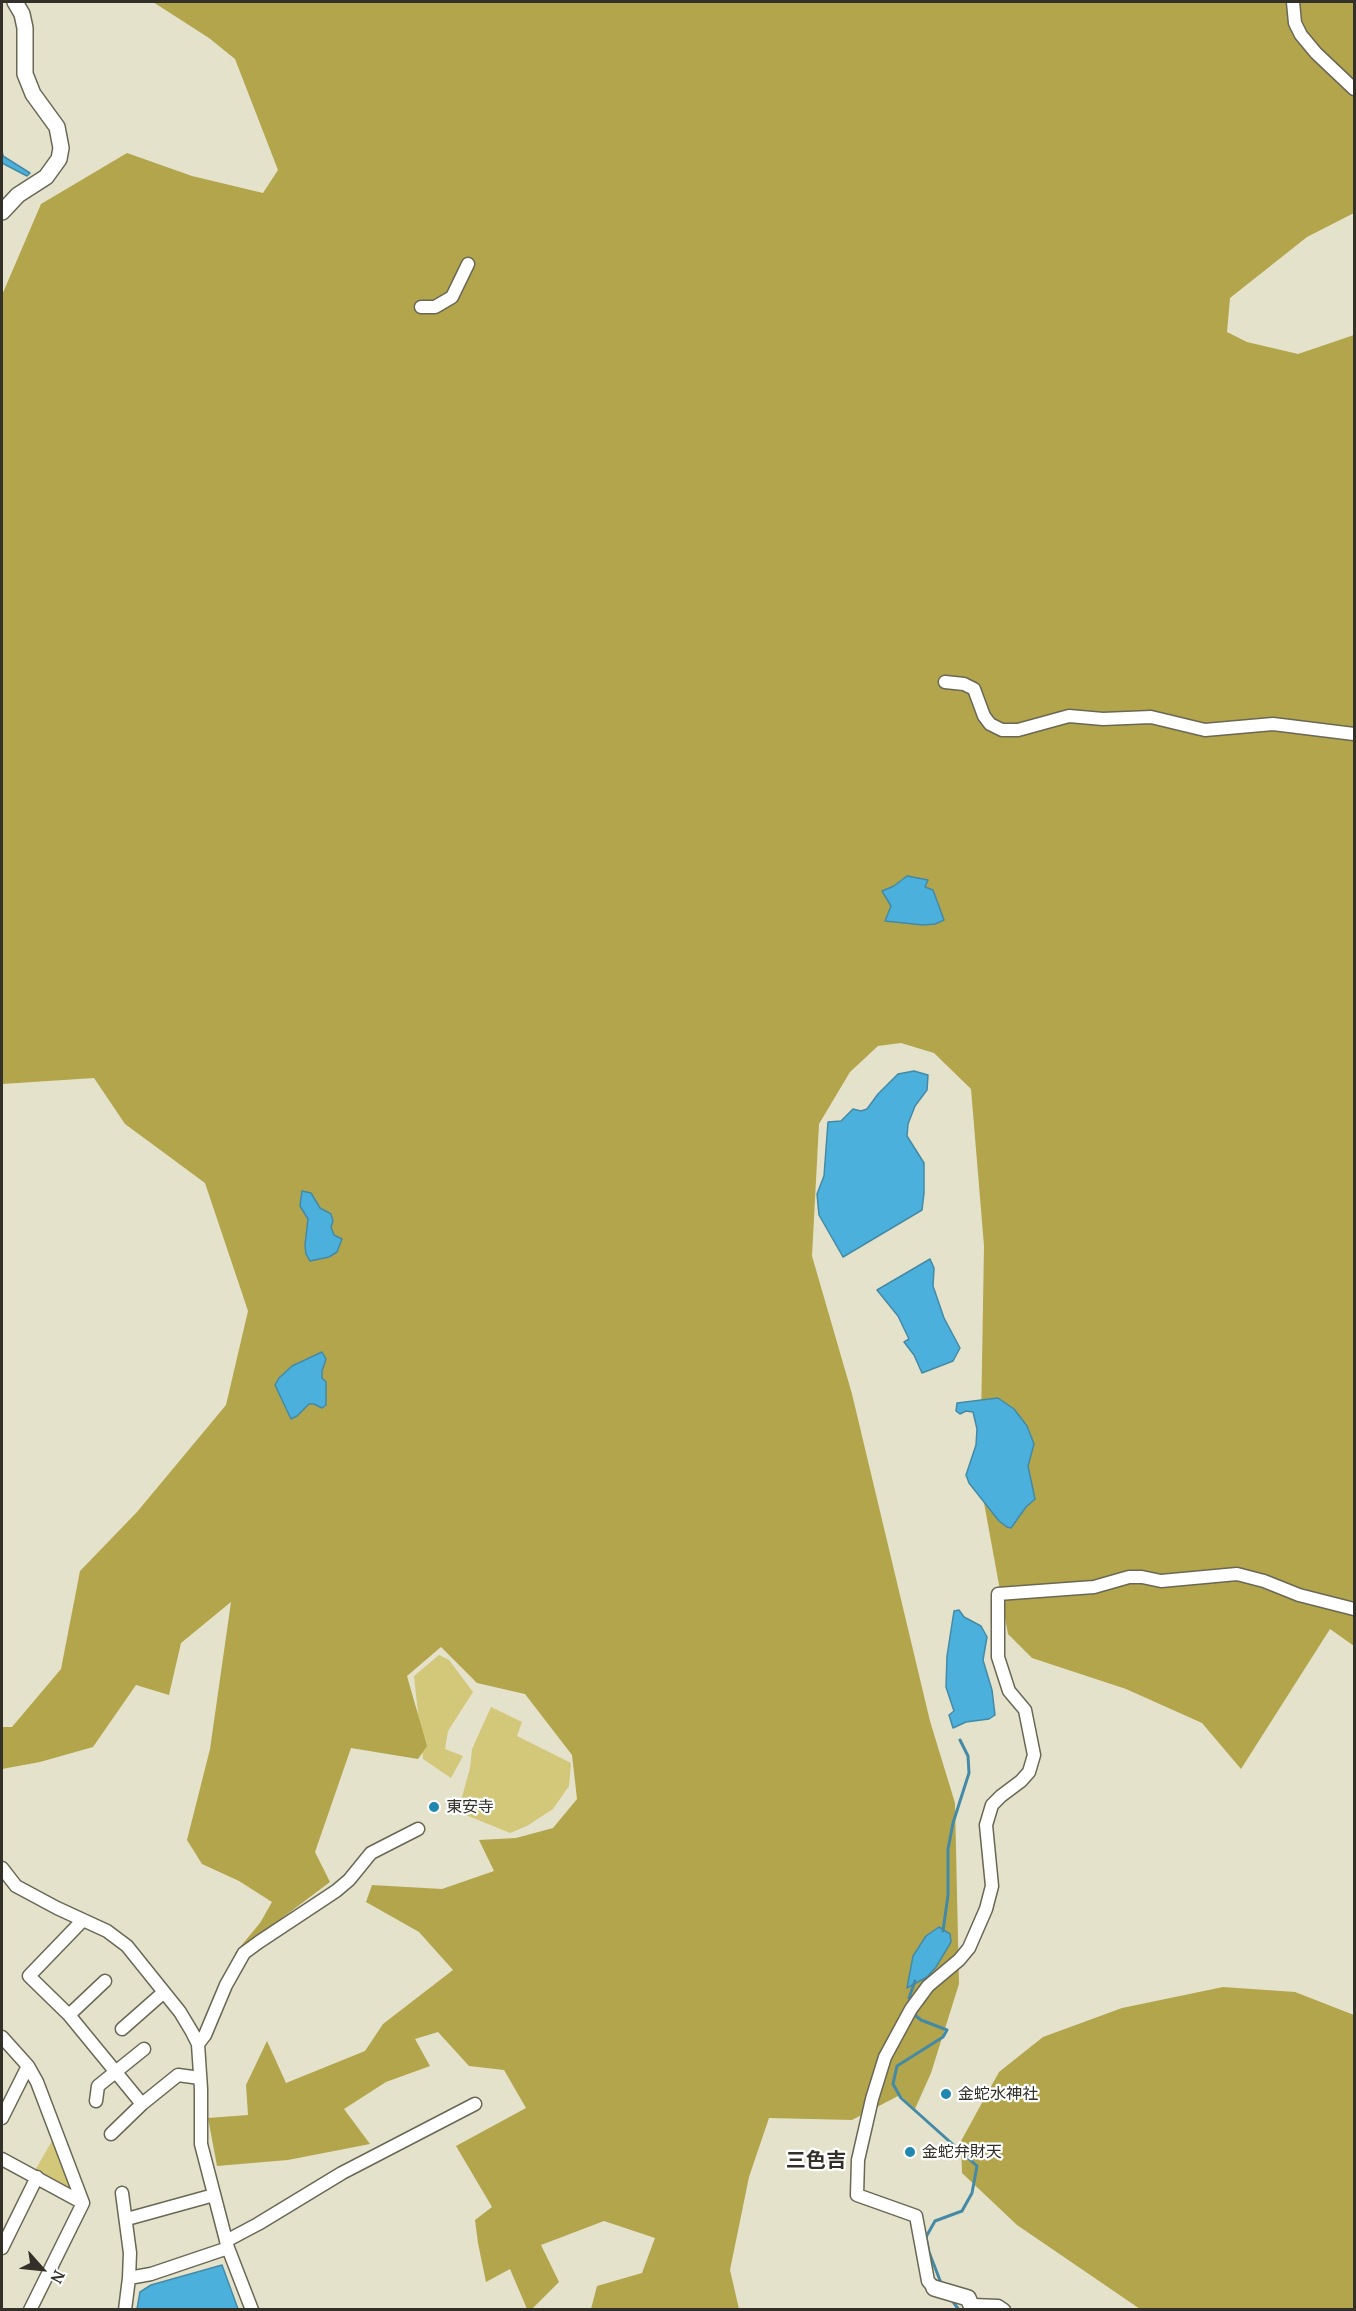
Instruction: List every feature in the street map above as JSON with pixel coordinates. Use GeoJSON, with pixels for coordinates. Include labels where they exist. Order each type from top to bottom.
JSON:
{"type":"FeatureCollection","features":[{"type":"Feature","properties":{"kind":"street"},"geometry":{"type":"LineString","coordinates":[[2,212],[18,195],[46,177],[59,159],[61,147],[57,127],[33,94],[25,74],[25,28],[22,14],[15,2]]}},
{"type":"Feature","properties":{"kind":"street"},"geometry":{"type":"LineString","coordinates":[[1293,2],[1295,23],[1301,35],[1316,53],[1354,89]]}},
{"type":"Feature","properties":{"kind":"street"},"geometry":{"type":"LineString","coordinates":[[421,307],[435,307],[452,297],[468,264]]}},
{"type":"Feature","properties":{"kind":"street"},"geometry":{"type":"LineString","coordinates":[[945,682],[964,684],[974,689],[984,716],[990,724],[1002,730],[1018,730],[1069,716],[1162,718],[1205,730],[1273,724],[1354,734]]}},
{"type":"Feature","properties":{"kind":"street"},"geometry":{"type":"LineString","coordinates":[[1004,2310],[998,2306],[973,2307],[968,2298],[960,2294],[934,2288],[928,2281],[916,2216],[857,2195],[858,2160],[872,2099],[885,2058],[910,2008],[928,1986],[959,1960],[969,1948],[986,1909],[992,1886],[986,1825],[992,1805],[1022,1781],[1029,1772],[1034,1755],[1025,1710],[1009,1691],[998,1657],[998,1594],[1094,1587],[1129,1577],[1161,1581],[1236,1575],[1264,1581],[1299,1595],[1354,1609]]}},
{"type":"Feature","properties":{"kind":"street"},"geometry":{"type":"LineString","coordinates":[[198,2044],[205,2035],[226,1985],[244,1953],[336,1892],[371,1853],[418,1829]]}},
{"type":"Feature","properties":{"kind":"street"},"geometry":{"type":"LineString","coordinates":[[2,1868],[16,1886],[107,1931],[127,1946],[180,2012],[198,2044],[201,2144],[227,2245],[252,2310]]}},
{"type":"Feature","properties":{"kind":"street"},"geometry":{"type":"LineString","coordinates":[[82,1920],[29,1976],[69,2014],[142,2104]]}},
{"type":"Feature","properties":{"kind":"street"},"geometry":{"type":"LineString","coordinates":[[69,2014],[105,1980]]}},
{"type":"Feature","properties":{"kind":"street"},"geometry":{"type":"LineString","coordinates":[[122,2029],[164,1992]]}},
{"type":"Feature","properties":{"kind":"street"},"geometry":{"type":"LineString","coordinates":[[2,2037],[28,2066],[83,2203],[30,2310]]}},
{"type":"Feature","properties":{"kind":"street"},"geometry":{"type":"LineString","coordinates":[[96,2101],[98,2086],[144,2049]]}},
{"type":"Feature","properties":{"kind":"street"},"geometry":{"type":"LineString","coordinates":[[2,2118],[28,2066]]}},
{"type":"Feature","properties":{"kind":"street"},"geometry":{"type":"LineString","coordinates":[[111,2134],[142,2104],[178,2075],[200,2078]]}},
{"type":"Feature","properties":{"kind":"street"},"geometry":{"type":"LineString","coordinates":[[129,2278],[151,2274],[227,2245],[342,2173],[475,2104]]}},
{"type":"Feature","properties":{"kind":"street"},"geometry":{"type":"LineString","coordinates":[[2,2159],[83,2203]]}},
{"type":"Feature","properties":{"kind":"street"},"geometry":{"type":"LineString","coordinates":[[2,2248],[37,2177]]}},
{"type":"Feature","properties":{"kind":"street"},"geometry":{"type":"LineString","coordinates":[[122,2193],[130,2253],[125,2310]]}},
{"type":"Feature","properties":{"kind":"street"},"geometry":{"type":"LineString","coordinates":[[127,2219],[214,2195]]}},
{"type":"Feature","properties":{"kind":"shaded area"},"geometry":{"type":"Polygon","coordinates":[[[153,2],[1354,2],[1354,213],[1307,237],[1230,298],[1227,332],[1247,342],[1298,354],[1354,335],[1354,1646],[1330,1629],[1241,1769],[1202,1723],[1126,1689],[1032,1658],[1008,1634],[980,1481],[984,1246],[971,1089],[934,1053],[901,1043],[878,1046],[850,1072],[819,1124],[812,1256],[852,1394],[930,1721],[955,1803],[959,1984],[931,2073],[915,2109],[900,2095],[852,2120],[769,2118],[749,2177],[730,2270],[739,2309],[591,2309],[597,2286],[642,2273],[655,2238],[604,2221],[541,2245],[559,2282],[532,2309],[527,2309],[510,2269],[486,2282],[475,2220],[492,2207],[456,2146],[526,2108],[504,2070],[469,2066],[438,2032],[415,2039],[430,2066],[386,2082],[344,2109],[370,2144],[288,2160],[217,2166],[208,2118],[248,2115],[246,2085],[267,2041],[286,2083],[365,2051],[383,2024],[453,1970],[419,1932],[366,1902],[372,1885],[442,1889],[494,1871],[479,1840],[516,1838],[553,1828],[577,1799],[572,1755],[525,1694],[477,1683],[441,1647],[407,1676],[427,1746],[418,1759],[351,1748],[315,1852],[330,1882],[250,1942],[238,1956],[235,1953],[260,1923],[272,1902],[239,1881],[202,1864],[187,1840],[210,1749],[231,1602],[181,1643],[169,1695],[136,1685],[93,1747],[40,1762],[2,1769],[2,1727],[12,1727],[61,1669],[80,1571],[137,1512],[226,1405],[248,1311],[205,1183],[125,1124],[94,1078],[2,1084],[2,295],[41,204],[127,153],[192,176],[263,193],[278,170],[235,59],[209,38],[153,2]]]}},
{"type":"Feature","properties":{"kind":"shaded area"},"geometry":{"type":"Polygon","coordinates":[[[439,1655],[449,1660],[473,1692],[448,1731],[445,1749],[463,1756],[451,1778],[423,1759],[414,1676],[439,1655]]]}},
{"type":"Feature","properties":{"kind":"shaded area"},"geometry":{"type":"Polygon","coordinates":[[[491,1707],[522,1722],[517,1736],[571,1763],[569,1786],[553,1809],[527,1826],[510,1833],[461,1813],[472,1749],[491,1707]]]}},
{"type":"Feature","properties":{"kind":"shaded area"},"geometry":{"type":"Polygon","coordinates":[[[1223,1987],[1295,1992],[1354,2015],[1354,2309],[1140,2309],[1017,2225],[962,2173],[961,2141],[999,2072],[1043,2037],[1122,2008],[1223,1987]]]}},
{"type":"Feature","properties":{"kind":"shaded area"},"geometry":{"type":"Polygon","coordinates":[[[52,2141],[72,2192],[34,2172],[52,2141]]]}},
{"type":"Feature","properties":{"kind":"water"},"geometry":{"type":"Polygon","coordinates":[[[2,151],[3,156],[30,173],[27,176],[2,163],[2,151]]]}},
{"type":"Feature","properties":{"kind":"water"},"geometry":{"type":"Polygon","coordinates":[[[907,876],[928,880],[925,887],[933,890],[944,920],[935,924],[923,925],[885,921],[891,906],[882,891],[894,886],[907,876]]]}},
{"type":"Feature","properties":{"kind":"water"},"geometry":{"type":"Polygon","coordinates":[[[914,1071],[928,1075],[927,1090],[915,1106],[908,1124],[907,1136],[924,1163],[922,1210],[843,1257],[819,1215],[817,1194],[824,1176],[828,1122],[841,1121],[853,1109],[861,1111],[867,1109],[898,1074],[914,1071]]]}},
{"type":"Feature","properties":{"kind":"water"},"geometry":{"type":"Polygon","coordinates":[[[302,1191],[311,1193],[320,1208],[331,1214],[333,1221],[331,1227],[334,1235],[342,1239],[337,1252],[329,1257],[310,1261],[306,1254],[308,1219],[300,1206],[302,1191]]]}},
{"type":"Feature","properties":{"kind":"water"},"geometry":{"type":"Polygon","coordinates":[[[930,1259],[934,1268],[933,1286],[944,1318],[960,1348],[953,1361],[922,1373],[914,1355],[904,1342],[909,1339],[898,1316],[877,1290],[930,1259]]]}},
{"type":"Feature","properties":{"kind":"water"},"geometry":{"type":"Polygon","coordinates":[[[322,1352],[326,1359],[322,1378],[326,1382],[326,1405],[322,1408],[309,1404],[291,1419],[275,1385],[292,1366],[322,1352]]]}},
{"type":"Feature","properties":{"kind":"water"},"geometry":{"type":"Polygon","coordinates":[[[998,1398],[1014,1409],[1027,1426],[1034,1444],[1028,1466],[1035,1499],[1026,1507],[1011,1528],[999,1521],[969,1483],[966,1475],[976,1445],[977,1429],[973,1412],[966,1411],[960,1414],[956,1411],[957,1403],[998,1398]]]}},
{"type":"Feature","properties":{"kind":"water"},"geometry":{"type":"Polygon","coordinates":[[[959,1610],[964,1617],[981,1626],[987,1637],[983,1660],[992,1690],[995,1715],[989,1719],[966,1722],[953,1728],[949,1715],[954,1711],[946,1687],[947,1656],[954,1611],[959,1610]]]}},
{"type":"Feature","properties":{"kind":"water"},"geometry":{"type":"Polygon","coordinates":[[[939,1927],[950,1934],[951,1942],[927,1977],[907,1988],[913,1956],[926,1936],[939,1927]]]}},
{"type":"Feature","properties":{"kind":"water"},"geometry":{"type":"Polygon","coordinates":[[[222,2265],[238,2309],[137,2309],[140,2292],[151,2285],[222,2265]]]}},
{"type":"Feature","properties":{"kind":"waterway"},"geometry":{"type":"LineString","coordinates":[[943,1931],[948,1895],[948,1849],[953,1823],[969,1773],[968,1756],[960,1740]]}},
{"type":"Feature","properties":{"kind":"waterway"},"geometry":{"type":"LineString","coordinates":[[909,1998],[915,1981]]}},
{"type":"Feature","properties":{"kind":"waterway"},"geometry":{"type":"LineString","coordinates":[[914,2012],[921,2020],[947,2030],[943,2037],[897,2066],[893,2084],[901,2098],[977,2166],[972,2193],[962,2211],[935,2221],[926,2237],[941,2283]]}},
{"type":"Feature","properties":{"kind":"waterway"},"geometry":{"type":"LineString","coordinates":[[951,2299],[959,2310]]}},
{"type":"Feature","properties":{"kind":"place","name":"東安寺"},"geometry":{"type":"Point","coordinates":[434,1807]}},
{"type":"Feature","properties":{"kind":"place","name":"金蛇水神社"},"geometry":{"type":"Point","coordinates":[946,2094]}},
{"type":"Feature","properties":{"kind":"place","name":"金蛇弁財天"},"geometry":{"type":"Point","coordinates":[910,2152]}},
{"type":"Feature","properties":{"kind":"district","name":"三色吉"},"geometry":{"type":"Point","coordinates":[816,2161]}}]}
